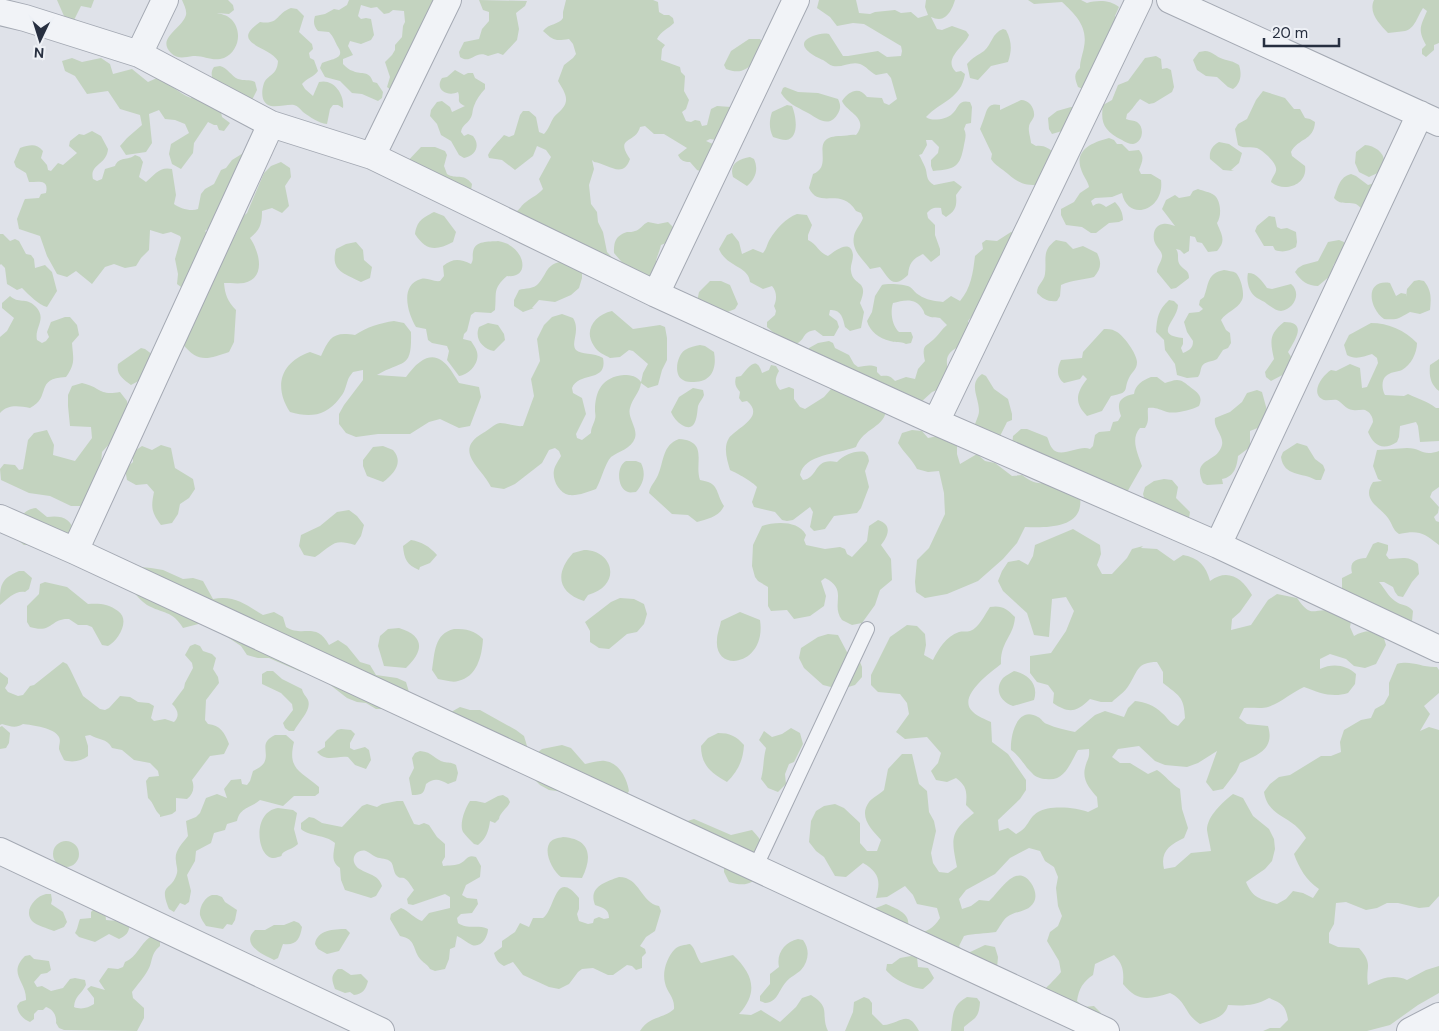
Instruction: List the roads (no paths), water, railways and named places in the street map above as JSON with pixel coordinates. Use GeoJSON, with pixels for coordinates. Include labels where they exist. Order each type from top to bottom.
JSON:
{"type":"FeatureCollection","features":[{"type":"Feature","properties":{"kind":"street"},"geometry":{"type":"LineString","coordinates":[[139,54],[164,0]]}},
{"type":"Feature","properties":{"kind":"street"},"geometry":{"type":"LineString","coordinates":[[372,156],[448,0]]}},
{"type":"Feature","properties":{"kind":"street"},"geometry":{"type":"LineString","coordinates":[[656,294],[796,0]]}},
{"type":"Feature","properties":{"kind":"street"},"geometry":{"type":"LineString","coordinates":[[936,422],[1139,0]]}},
{"type":"Feature","properties":{"kind":"street"},"geometry":{"type":"LineString","coordinates":[[1170,0],[1430,118],[1218,545]]}},
{"type":"Feature","properties":{"kind":"street"},"geometry":{"type":"LineString","coordinates":[[0,12],[139,54],[270,124],[372,156],[656,294],[936,422],[1218,545],[1439,649]]}},
{"type":"Feature","properties":{"kind":"street"},"geometry":{"type":"LineString","coordinates":[[74,551],[270,124]]}},
{"type":"Feature","properties":{"kind":"street"},"geometry":{"type":"LineString","coordinates":[[0,518],[1106,1031]]}},
{"type":"Feature","properties":{"kind":"street"},"geometry":{"type":"LineString","coordinates":[[0,851],[381,1031]]}},
{"type":"Feature","properties":{"kind":"street"},"geometry":{"type":"LineString","coordinates":[[1410,1031],[1439,1016]]}},
{"type":"Feature","properties":{"kind":"lane"},"geometry":{"type":"LineString","coordinates":[[755,868],[867,629]]}}]}
